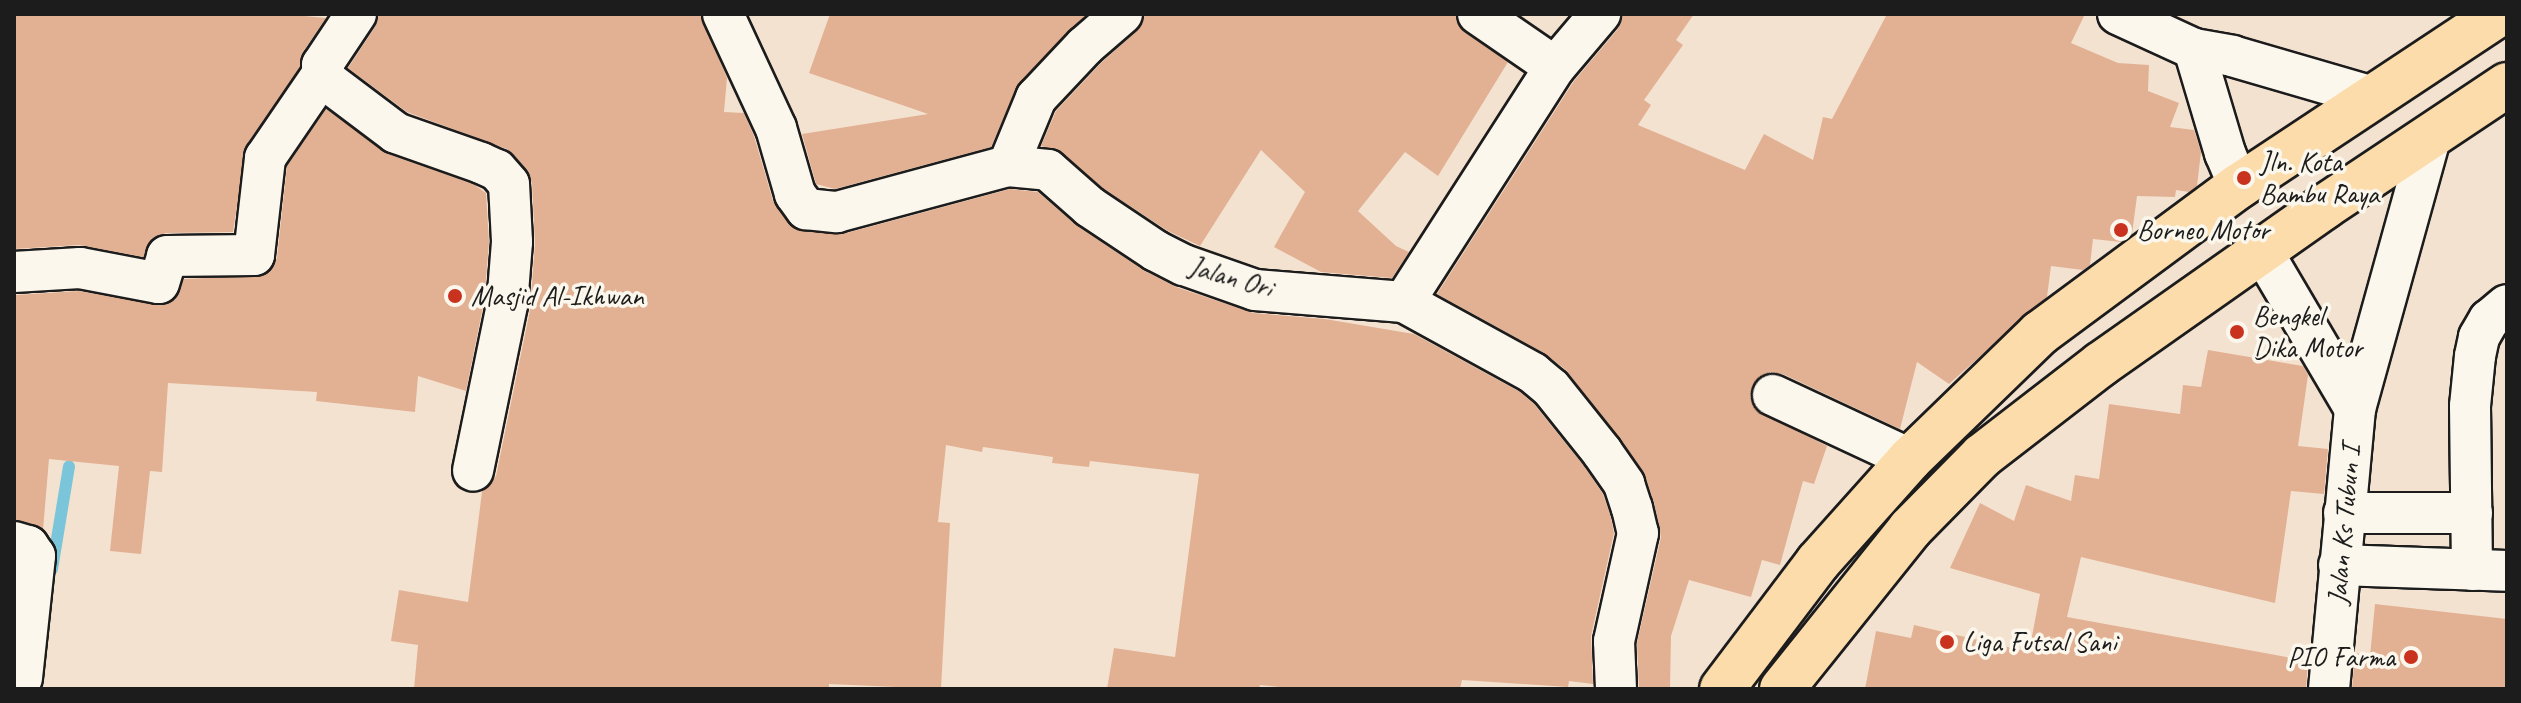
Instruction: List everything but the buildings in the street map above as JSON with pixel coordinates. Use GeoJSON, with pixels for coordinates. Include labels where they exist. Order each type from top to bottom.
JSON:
{"type":"FeatureCollection","features":[{"type":"Feature","properties":{"kind":"main road"},"geometry":{"type":"LineString","coordinates":[[1722,689],[1818,562],[1910,459],[2040,333],[2239,186],[2370,96],[2499,14]]}},
{"type":"Feature","properties":{"kind":"main road"},"geometry":{"type":"LineString","coordinates":[[1782,689],[1910,529],[1982,456],[2101,364],[2507,85]]}},
{"type":"Feature","properties":{"kind":"street"},"geometry":{"type":"LineString","coordinates":[[356,14],[322,65],[327,81],[396,133],[497,170],[509,184],[512,242],[507,305],[473,471]]}},
{"type":"Feature","properties":{"kind":"street","name":"Jalan Ori"},"geometry":{"type":"LineString","coordinates":[[723,14],[776,128],[795,194],[806,209],[837,212],[1008,166],[1048,170],[1090,207],[1156,251],[1255,290],[1404,302],[1533,373],[1551,388],[1624,484],[1638,533],[1614,641],[1616,689]]}},
{"type":"Feature","properties":{"kind":"street"},"geometry":{"type":"LineString","coordinates":[[1008,166],[1036,98],[1085,46],[1122,14]]}},
{"type":"Feature","properties":{"kind":"street"},"geometry":{"type":"LineString","coordinates":[[1478,14],[1555,67]]}},
{"type":"Feature","properties":{"kind":"street"},"geometry":{"type":"LineString","coordinates":[[1404,302],[1555,67],[1600,14]]}},
{"type":"Feature","properties":{"kind":"street"},"geometry":{"type":"LineString","coordinates":[[2118,14],[2194,49],[2232,56],[2370,96]]}},
{"type":"Feature","properties":{"kind":"street"},"geometry":{"type":"LineString","coordinates":[[2194,49],[2225,153],[2239,186]]}},
{"type":"Feature","properties":{"kind":"street"},"geometry":{"type":"LineString","coordinates":[[14,272],[80,268],[159,283],[163,278],[167,256],[254,255],[265,158],[323,73]]}},
{"type":"Feature","properties":{"kind":"street","name":"Jalan Ks Tubun I"},"geometry":{"type":"LineString","coordinates":[[2329,689],[2355,409],[2430,139]]}},
{"type":"Feature","properties":{"kind":"street","name":"Jalan Ks Tubun I"},"geometry":{"type":"LineString","coordinates":[[2262,251],[2355,409]]}},
{"type":"Feature","properties":{"kind":"street"},"geometry":{"type":"LineString","coordinates":[[2339,565],[2489,571],[2472,513],[2470,406],[2493,341],[2489,320],[2507,305]]}},
{"type":"Feature","properties":{"kind":"street"},"geometry":{"type":"LineString","coordinates":[[1773,395],[1910,459]]}},
{"type":"Feature","properties":{"kind":"street"},"geometry":{"type":"LineString","coordinates":[[2344,513],[2472,513]]}},
{"type":"Feature","properties":{"kind":"street"},"geometry":{"type":"LineString","coordinates":[[14,542],[28,546],[35,556],[22,678]]}},
{"type":"Feature","properties":{"kind":"waterway"},"geometry":{"type":"LineString","coordinates":[[52,569],[69,466]]}},
{"type":"Feature","properties":{"kind":"place","name":"Jln. Kota Bambu Raya"},"geometry":{"type":"Point","coordinates":[2244,178]}},
{"type":"Feature","properties":{"kind":"place","name":"Borneo Motor"},"geometry":{"type":"Point","coordinates":[2121,230]}},
{"type":"Feature","properties":{"kind":"place","name":"Masjid Al-Ikhwan"},"geometry":{"type":"Point","coordinates":[455,296]}},
{"type":"Feature","properties":{"kind":"place","name":"Bengkel Dika Motor"},"geometry":{"type":"Point","coordinates":[2237,332]}},
{"type":"Feature","properties":{"kind":"place","name":"Liga Futsal Sani"},"geometry":{"type":"Point","coordinates":[1947,642]}},
{"type":"Feature","properties":{"kind":"place","name":"PIO Farma"},"geometry":{"type":"Point","coordinates":[2411,657]}}]}
